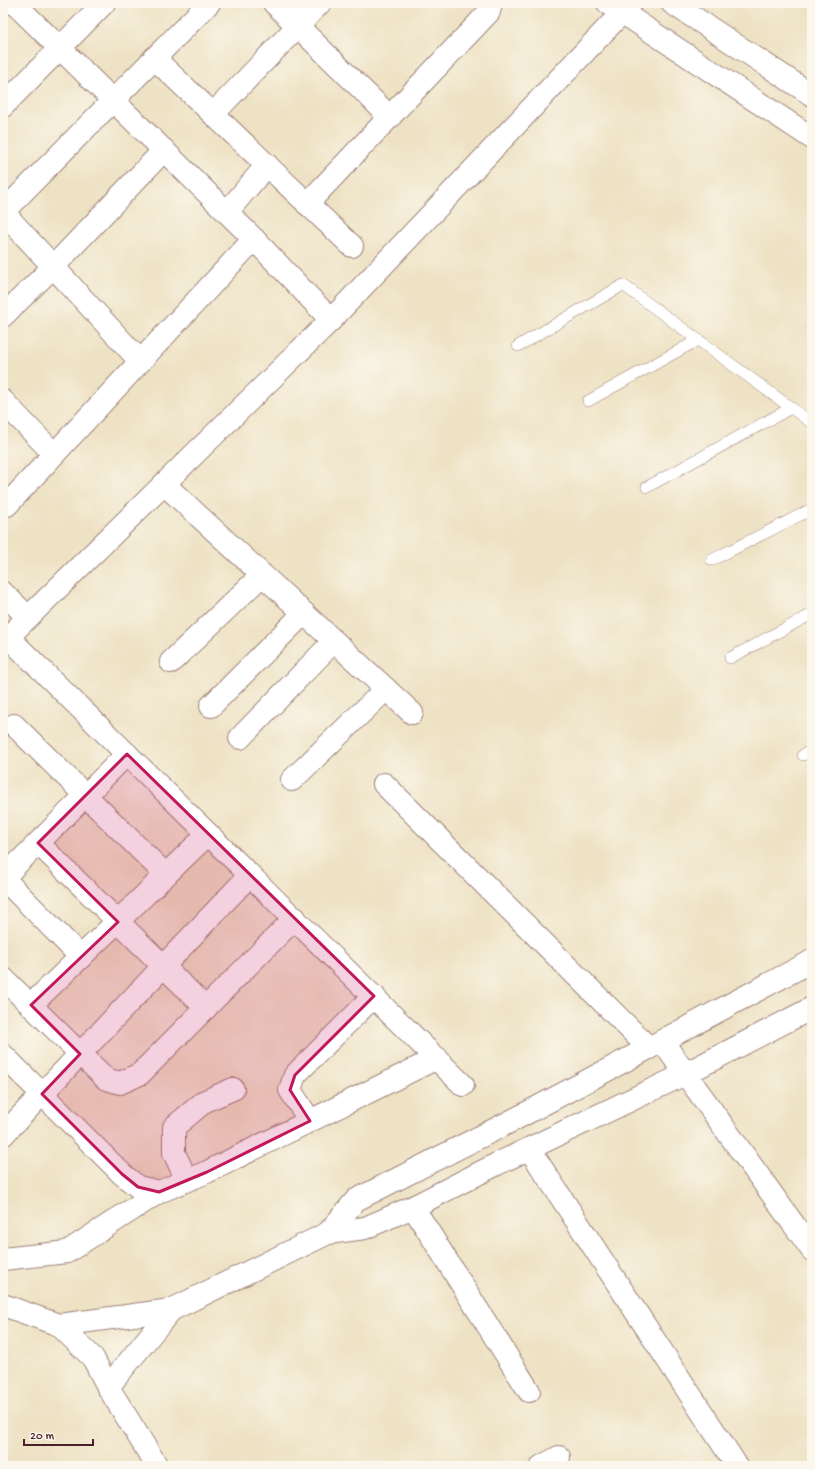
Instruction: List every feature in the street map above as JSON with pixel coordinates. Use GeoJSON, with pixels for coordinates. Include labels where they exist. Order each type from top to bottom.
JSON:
{"type":"FeatureCollection","features":[{"type":"Feature","properties":{"kind":"street"},"geometry":{"type":"LineString","coordinates":[[14,3],[227,212],[331,320]]}},
{"type":"Feature","properties":{"kind":"street"},"geometry":{"type":"LineString","coordinates":[[3,106],[104,3]]}},
{"type":"Feature","properties":{"kind":"street"},"geometry":{"type":"LineString","coordinates":[[140,361],[3,212],[209,3]]}},
{"type":"Feature","properties":{"kind":"street"},"geometry":{"type":"LineString","coordinates":[[274,3],[390,117]]}},
{"type":"Feature","properties":{"kind":"street"},"geometry":{"type":"LineString","coordinates":[[213,114],[320,3]]}},
{"type":"Feature","properties":{"kind":"street"},"geometry":{"type":"LineString","coordinates":[[308,204],[489,12],[491,3]]}},
{"type":"Feature","properties":{"kind":"street"},"geometry":{"type":"LineString","coordinates":[[672,3],[812,95]]}},
{"type":"Feature","properties":{"kind":"street"},"geometry":{"type":"LineString","coordinates":[[463,1085],[127,754],[5,640],[331,320],[620,6],[812,138]]}},
{"type":"Feature","properties":{"kind":"street"},"geometry":{"type":"LineString","coordinates":[[154,58],[352,246]]}},
{"type":"Feature","properties":{"kind":"street"},"geometry":{"type":"LineString","coordinates":[[3,316],[54,266],[164,150]]}},
{"type":"Feature","properties":{"kind":"street"},"geometry":{"type":"LineString","coordinates":[[227,212],[267,165]]}},
{"type":"Feature","properties":{"kind":"street"},"geometry":{"type":"LineString","coordinates":[[7,505],[254,239]]}},
{"type":"Feature","properties":{"kind":"street"},"geometry":{"type":"LineString","coordinates":[[3,401],[54,454]]}},
{"type":"Feature","properties":{"kind":"street"},"geometry":{"type":"LineString","coordinates":[[164,484],[412,713]]}},
{"type":"Feature","properties":{"kind":"street"},"geometry":{"type":"LineString","coordinates":[[171,662],[262,575]]}},
{"type":"Feature","properties":{"kind":"street"},"geometry":{"type":"LineString","coordinates":[[3,592],[28,617]]}},
{"type":"Feature","properties":{"kind":"street"},"geometry":{"type":"LineString","coordinates":[[211,706],[304,613]]}},
{"type":"Feature","properties":{"kind":"street"},"geometry":{"type":"LineString","coordinates":[[240,738],[334,641]]}},
{"type":"Feature","properties":{"kind":"street"},"geometry":{"type":"LineString","coordinates":[[292,780],[386,689]]}},
{"type":"Feature","properties":{"kind":"street"},"geometry":{"type":"LineString","coordinates":[[14,725],[166,875]]}},
{"type":"Feature","properties":{"kind":"street"},"geometry":{"type":"LineString","coordinates":[[81,957],[3,878],[127,754]]}},
{"type":"Feature","properties":{"kind":"street"},"geometry":{"type":"LineString","coordinates":[[384,784],[685,1074],[812,1250]]}},
{"type":"Feature","properties":{"kind":"street"},"geometry":{"type":"LineString","coordinates":[[31,1005],[208,834]]}},
{"type":"Feature","properties":{"kind":"street"},"geometry":{"type":"LineString","coordinates":[[38,843],[206,1008]]}},
{"type":"Feature","properties":{"kind":"street"},"geometry":{"type":"LineString","coordinates":[[3,1135],[250,875]]}},
{"type":"Feature","properties":{"kind":"street"},"geometry":{"type":"LineString","coordinates":[[3,978],[106,1079],[120,1083],[140,1074],[295,918]]}},
{"type":"Feature","properties":{"kind":"street"},"geometry":{"type":"LineString","coordinates":[[328,1233],[356,1200],[521,1116],[812,961]]}},
{"type":"Feature","properties":{"kind":"street"},"geometry":{"type":"LineString","coordinates":[[310,1121],[290,1090],[295,1075],[374,996]]}},
{"type":"Feature","properties":{"kind":"street"},"geometry":{"type":"LineString","coordinates":[[59,1325],[171,1310],[328,1233],[365,1228],[413,1207],[497,1164],[530,1150],[685,1074],[812,1008]]}},
{"type":"Feature","properties":{"kind":"street"},"geometry":{"type":"LineString","coordinates":[[3,1055],[122,1174],[138,1187],[159,1192]]}},
{"type":"Feature","properties":{"kind":"street"},"geometry":{"type":"LineString","coordinates":[[3,1259],[66,1252],[159,1192],[207,1172],[437,1058]]}},
{"type":"Feature","properties":{"kind":"street"},"geometry":{"type":"LineString","coordinates":[[188,1180],[174,1153],[174,1127],[205,1101],[233,1089]]}},
{"type":"Feature","properties":{"kind":"street"},"geometry":{"type":"LineString","coordinates":[[530,1150],[737,1466]]}},
{"type":"Feature","properties":{"kind":"street"},"geometry":{"type":"LineString","coordinates":[[413,1207],[529,1391]]}},
{"type":"Feature","properties":{"kind":"street"},"geometry":{"type":"LineString","coordinates":[[3,1305],[59,1325],[93,1358],[108,1387],[158,1466]]}},
{"type":"Feature","properties":{"kind":"street"},"geometry":{"type":"LineString","coordinates":[[108,1387],[171,1310]]}},
{"type":"Feature","properties":{"kind":"lane"},"geometry":{"type":"LineString","coordinates":[[518,346],[623,285],[812,423]]}},
{"type":"Feature","properties":{"kind":"lane"},"geometry":{"type":"LineString","coordinates":[[588,401],[698,340]]}},
{"type":"Feature","properties":{"kind":"lane"},"geometry":{"type":"LineString","coordinates":[[646,487],[791,408]]}},
{"type":"Feature","properties":{"kind":"lane"},"geometry":{"type":"LineString","coordinates":[[712,560],[812,509]]}},
{"type":"Feature","properties":{"kind":"lane"},"geometry":{"type":"LineString","coordinates":[[730,658],[812,614]]}},
{"type":"Feature","properties":{"kind":"highlighted area"},"geometry":{"type":"Polygon","coordinates":[[[127,754],[374,996],[295,1075],[290,1090],[310,1121],[207,1172],[159,1192],[138,1187],[122,1174],[42,1094],[80,1054],[31,1005],[118,922],[38,843],[127,754]]]}}]}
